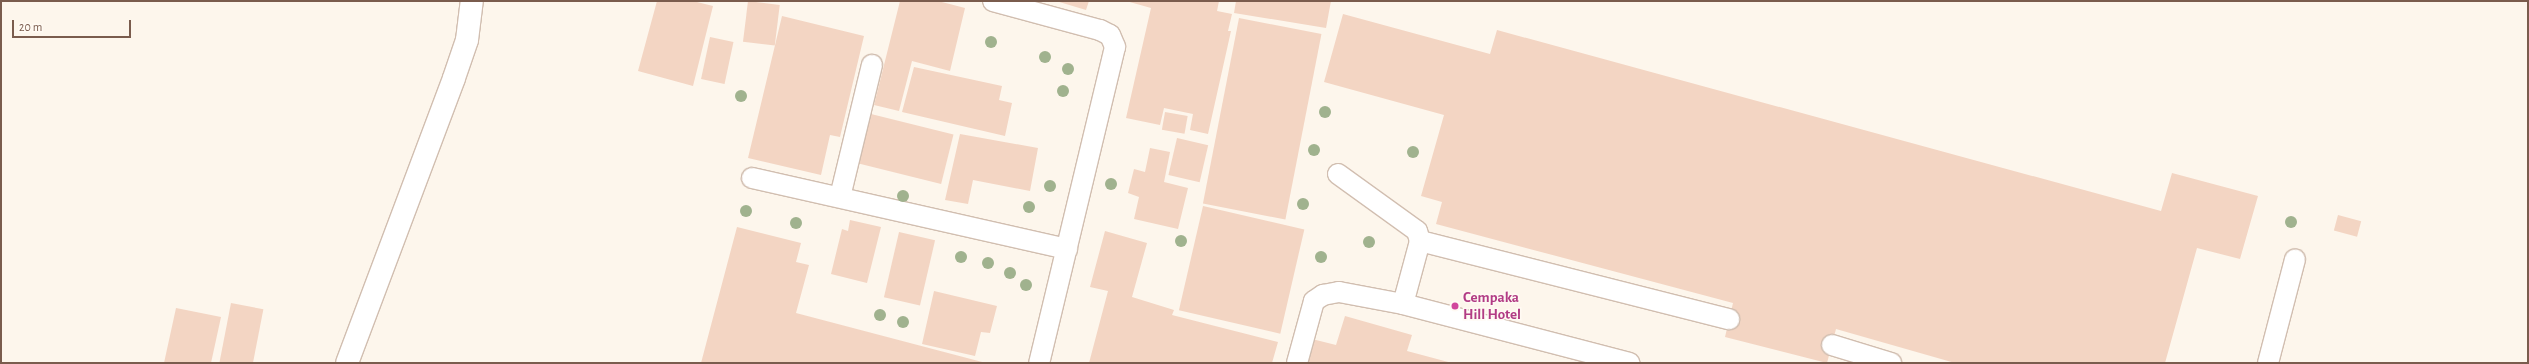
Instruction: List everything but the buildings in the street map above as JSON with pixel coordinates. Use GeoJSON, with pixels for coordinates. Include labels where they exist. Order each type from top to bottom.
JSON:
{"type":"FeatureCollection","features":[{"type":"Feature","properties":{"kind":"street"},"geometry":{"type":"LineString","coordinates":[[347,363],[454,78],[467,40],[472,1]]}},
{"type":"Feature","properties":{"kind":"lane"},"geometry":{"type":"LineString","coordinates":[[994,1],[1100,30],[1110,35],[1115,47],[1039,363]]}},
{"type":"Feature","properties":{"kind":"lane"},"geometry":{"type":"LineString","coordinates":[[840,197],[872,65]]}},
{"type":"Feature","properties":{"kind":"lane"},"geometry":{"type":"LineString","coordinates":[[1338,174],[1417,231],[1420,241],[1403,304]]}},
{"type":"Feature","properties":{"kind":"lane"},"geometry":{"type":"LineString","coordinates":[[752,178],[1067,249]]}},
{"type":"Feature","properties":{"kind":"lane"},"geometry":{"type":"LineString","coordinates":[[1420,241],[1729,319]]}},
{"type":"Feature","properties":{"kind":"lane"},"geometry":{"type":"LineString","coordinates":[[2268,363],[2295,258]]}},
{"type":"Feature","properties":{"kind":"lane"},"geometry":{"type":"LineString","coordinates":[[1297,363],[1314,301],[1323,295],[1339,292],[1403,304],[1629,363]]}},
{"type":"Feature","properties":{"kind":"lane"},"geometry":{"type":"LineString","coordinates":[[1832,345],[1891,363]]}},
{"type":"Feature","properties":{"kind":"place","name":"Cempaka Hill Hotel"},"geometry":{"type":"Point","coordinates":[1455,306]}}]}
